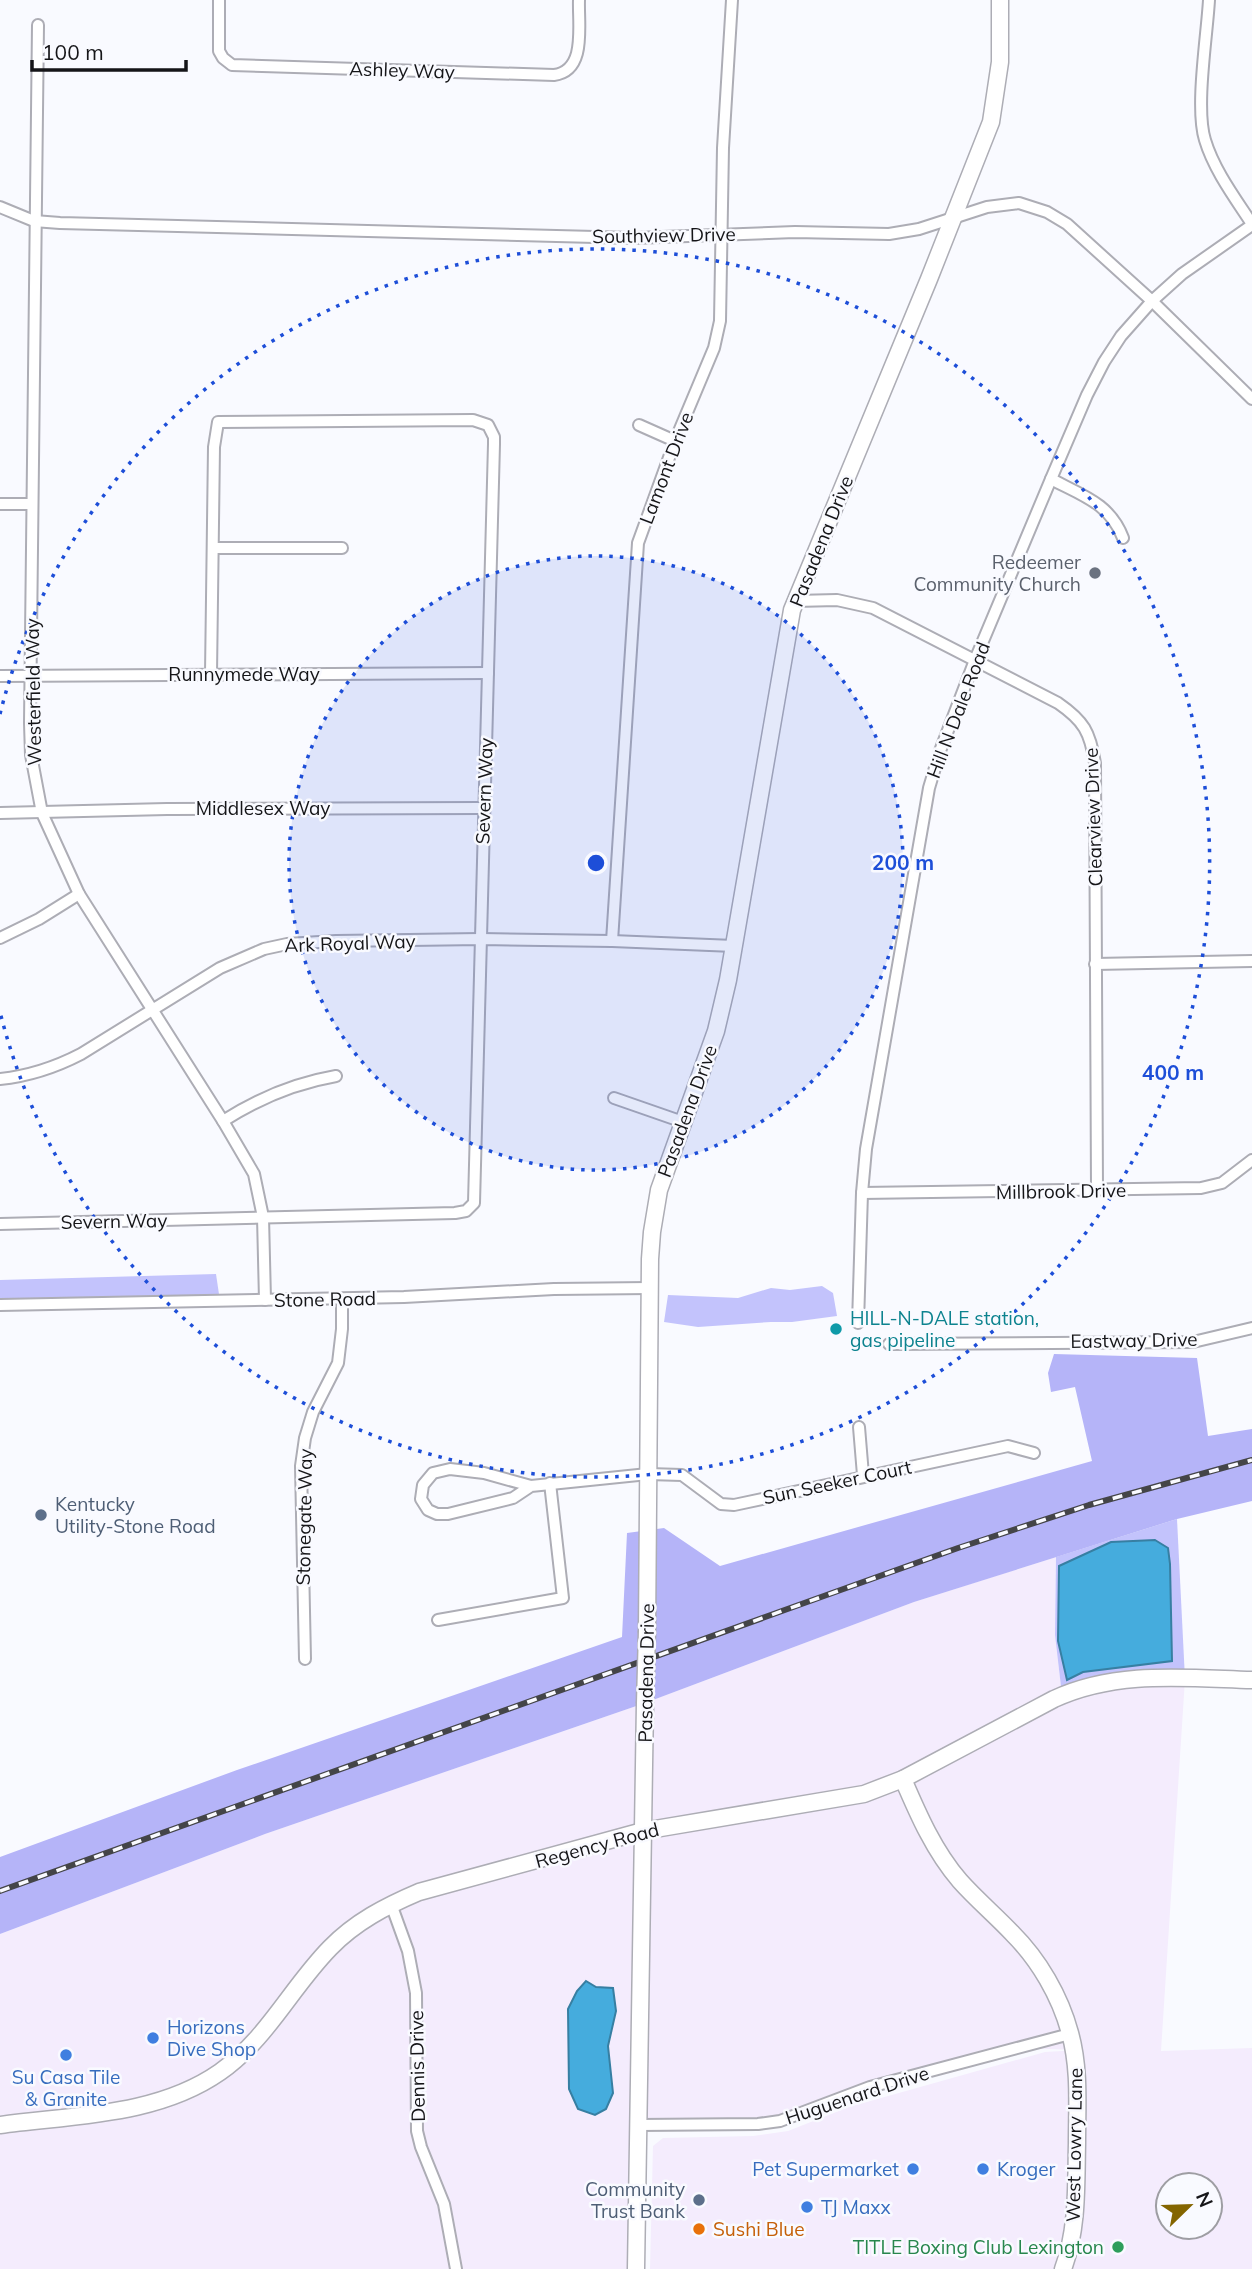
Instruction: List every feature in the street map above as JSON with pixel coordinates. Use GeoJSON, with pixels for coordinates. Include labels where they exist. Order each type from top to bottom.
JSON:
{"type":"FeatureCollection","features":[{"type":"Feature","properties":{"kind":"street","name":"Ashley Way"},"geometry":{"type":"LineString","coordinates":[[219,0],[219,51],[232,65],[554,75],[567,72],[576,60],[579,0]]}},
{"type":"Feature","properties":{"kind":"street","name":"Lamont Drive"},"geometry":{"type":"LineString","coordinates":[[612,941],[636,556],[643,524],[717,336],[721,304],[723,148],[732,0]]}},
{"type":"Feature","properties":{"kind":"street","name":"Pasadena Drive"},"geometry":{"type":"LineString","coordinates":[[636,2269],[650,1288],[656,1206],[670,1155],[721,1014],[783,653],[795,600],[990,122],[1000,62],[1000,0]]}},
{"type":"Feature","properties":{"kind":"street"},"geometry":{"type":"LineString","coordinates":[[1209,0],[1201,110],[1204,138],[1217,169],[1252,225]]}},
{"type":"Feature","properties":{"kind":"street","name":"Westerfield Way"},"geometry":{"type":"LineString","coordinates":[[38,24],[30,676],[32,755],[42,813],[79,894],[254,1174],[263,1217],[265,1300]]}},
{"type":"Feature","properties":{"kind":"street","name":"Southview Drive"},"geometry":{"type":"LineString","coordinates":[[0,207],[34,221],[634,238],[795,232],[889,234],[919,229],[998,204],[1019,203],[1037,207],[1067,224],[1152,301],[1252,399]]}},
{"type":"Feature","properties":{"kind":"street","name":"Hill N Dale Road"},"geometry":{"type":"LineString","coordinates":[[858,1323],[862,1194],[872,1114],[927,798],[940,751],[1051,478],[1104,362],[1121,336],[1152,301],[1182,274],[1252,225]]}},
{"type":"Feature","properties":{"kind":"street","name":"Severn Way"},"geometry":{"type":"LineString","coordinates":[[0,1224],[455,1213],[471,1208],[476,1197],[483,808],[494,444],[492,431],[482,422],[473,420],[218,422],[214,447],[211,674]]}},
{"type":"Feature","properties":{"kind":"street"},"geometry":{"type":"LineString","coordinates":[[639,425],[675,441]]}},
{"type":"Feature","properties":{"kind":"street"},"geometry":{"type":"LineString","coordinates":[[1051,478],[1106,510],[1118,524],[1123,538]]}},
{"type":"Feature","properties":{"kind":"street"},"geometry":{"type":"LineString","coordinates":[[0,504],[33,504]]}},
{"type":"Feature","properties":{"kind":"street"},"geometry":{"type":"LineString","coordinates":[[213,548],[342,548]]}},
{"type":"Feature","properties":{"kind":"street","name":"Clearview Drive"},"geometry":{"type":"LineString","coordinates":[[795,600],[822,599],[873,608],[1058,703],[1074,714],[1090,736],[1095,762],[1097,1190]]}},
{"type":"Feature","properties":{"kind":"street","name":"Runnymede Way"},"geometry":{"type":"LineString","coordinates":[[0,676],[488,673]]}},
{"type":"Feature","properties":{"kind":"street","name":"Middlesex Way"},"geometry":{"type":"LineString","coordinates":[[0,813],[167,808],[483,808]]}},
{"type":"Feature","properties":{"kind":"street"},"geometry":{"type":"LineString","coordinates":[[0,938],[39,919],[79,894]]}},
{"type":"Feature","properties":{"kind":"street","name":"Ark Royal Way"},"geometry":{"type":"LineString","coordinates":[[0,1079],[34,1074],[61,1064],[220,968],[264,949],[311,942],[481,939],[734,946]]}},
{"type":"Feature","properties":{"kind":"street"},"geometry":{"type":"LineString","coordinates":[[1095,964],[1252,961]]}},
{"type":"Feature","properties":{"kind":"street"},"geometry":{"type":"LineString","coordinates":[[223,1121],[251,1103],[281,1091],[336,1076]]}},
{"type":"Feature","properties":{"kind":"street"},"geometry":{"type":"LineString","coordinates":[[614,1098],[683,1122]]}},
{"type":"Feature","properties":{"kind":"street","name":"Millbrook Drive"},"geometry":{"type":"LineString","coordinates":[[862,1194],[1201,1188],[1222,1183],[1252,1160]]}},
{"type":"Feature","properties":{"kind":"street","name":"Stone Road"},"geometry":{"type":"LineString","coordinates":[[0,1305],[342,1299],[554,1289],[650,1288]]}},
{"type":"Feature","properties":{"kind":"street","name":"Stonegate Way"},"geometry":{"type":"LineString","coordinates":[[305,1659],[302,1452],[313,1412],[338,1363],[342,1299]]}},
{"type":"Feature","properties":{"kind":"street","name":"Eastway Drive"},"geometry":{"type":"LineString","coordinates":[[889,1344],[1193,1342],[1252,1328]]}},
{"type":"Feature","properties":{"kind":"street"},"geometry":{"type":"LineString","coordinates":[[859,1427],[863,1475]]}},
{"type":"Feature","properties":{"kind":"street","name":"Sun Seeker Court"},"geometry":{"type":"LineString","coordinates":[[530,1486],[648,1474],[681,1475],[721,1504],[734,1505],[863,1475],[1008,1446],[1034,1453]]}},
{"type":"Feature","properties":{"kind":"street"},"geometry":{"type":"LineString","coordinates":[[450,1469],[484,1473],[530,1486],[513,1498],[448,1514],[437,1514],[428,1510],[421,1499],[424,1485],[433,1473],[450,1469]]}},
{"type":"Feature","properties":{"kind":"street"},"geometry":{"type":"LineString","coordinates":[[438,1620],[563,1598],[550,1483]]}},
{"type":"Feature","properties":{"kind":"street","name":"Regency Road"},"geometry":{"type":"LineString","coordinates":[[0,2124],[138,2108],[203,2083],[235,2060],[262,2035],[329,1949],[357,1925],[391,1904],[434,1888],[559,1856],[642,1831],[864,1794],[903,1779],[1036,1707],[1080,1689],[1112,1680],[1149,1677],[1252,1680]]}},
{"type":"Feature","properties":{"kind":"street","name":"West Lowry Lane"},"geometry":{"type":"LineString","coordinates":[[903,1779],[937,1850],[958,1879],[1015,1935],[1041,1969],[1055,1995],[1070,2034],[1077,2092],[1076,2199],[1071,2249],[1063,2269]]}},
{"type":"Feature","properties":{"kind":"street","name":"Dennis Drive"},"geometry":{"type":"LineString","coordinates":[[391,1904],[408,1951],[416,1993],[417,2130],[444,2204],[456,2269]]}},
{"type":"Feature","properties":{"kind":"street","name":"Huguenard Drive"},"geometry":{"type":"LineString","coordinates":[[639,2125],[758,2124],[779,2120],[870,2087],[1070,2034]]}},
{"type":"Feature","properties":{"kind":"shaded area"},"geometry":{"type":"Polygon","coordinates":[[[216,1274],[220,1301],[0,1307],[0,1280],[216,1274]]]}},
{"type":"Feature","properties":{"kind":"shaded area"},"geometry":{"type":"Polygon","coordinates":[[[822,1286],[833,1293],[837,1316],[792,1322],[698,1327],[664,1322],[668,1295],[738,1298],[771,1288],[790,1290],[822,1286]]]}},
{"type":"Feature","properties":{"kind":"shaded area"},"geometry":{"type":"Polygon","coordinates":[[[1054,1354],[1197,1358],[1208,1436],[1252,1429],[1252,1501],[1177,1519],[914,1602],[645,1703],[265,1834],[0,1934],[0,1857],[237,1770],[622,1637],[627,1533],[664,1528],[720,1566],[1092,1461],[1075,1387],[1051,1392],[1048,1373],[1054,1354]]]}},
{"type":"Feature","properties":{"kind":"shaded area"},"geometry":{"type":"Polygon","coordinates":[[[1177,1519],[1185,1679],[1062,1695],[1055,1635],[1056,1557],[1177,1519]]]}},
{"type":"Feature","properties":{"kind":"shaded area"},"geometry":{"type":"Polygon","coordinates":[[[1155,1540],[1168,1548],[1172,1661],[1083,1672],[1067,1680],[1058,1641],[1059,1566],[1111,1542],[1155,1540]]]}},
{"type":"Feature","properties":{"kind":"shaded area"},"geometry":{"type":"Polygon","coordinates":[[[1056,1557],[1055,1635],[1062,1694],[1185,1679],[1161,2051],[1252,2048],[1252,2269],[650,2269],[653,2146],[663,2138],[753,2136],[788,2131],[849,2107],[1045,2052],[1079,2050],[1019,2048],[870,2087],[779,2121],[639,2125],[636,2269],[0,2269],[0,1934],[265,1834],[645,1703],[914,1602],[1056,1557]]]}},
{"type":"Feature","properties":{"kind":"shaded area"},"geometry":{"type":"Polygon","coordinates":[[[586,1981],[596,1987],[613,1988],[616,2011],[608,2046],[613,2093],[606,2109],[595,2115],[578,2109],[569,2089],[568,2009],[577,1991],[586,1981]]]}},
{"type":"Feature","properties":{"kind":"railway"},"geometry":{"type":"LineString","coordinates":[[0,1891],[958,1548],[1089,1505],[1252,1460]]}},
{"type":"Feature","properties":{"kind":"place","name":"Redeemer Community Church"},"geometry":{"type":"Point","coordinates":[1095,573]}},
{"type":"Feature","properties":{"kind":"place","name":"HILL-N-DALE station, gas pipeline"},"geometry":{"type":"Point","coordinates":[836,1329]}},
{"type":"Feature","properties":{"kind":"place","name":"Kentucky Utility-Stone Road"},"geometry":{"type":"Point","coordinates":[41,1515]}},
{"type":"Feature","properties":{"kind":"place","name":"Horizons Dive Shop"},"geometry":{"type":"Point","coordinates":[153,2038]}},
{"type":"Feature","properties":{"kind":"place","name":"Su Casa Tile & Granite"},"geometry":{"type":"Point","coordinates":[66,2055]}},
{"type":"Feature","properties":{"kind":"place","name":"Pet Supermarket"},"geometry":{"type":"Point","coordinates":[913,2169]}},
{"type":"Feature","properties":{"kind":"place","name":"Kroger"},"geometry":{"type":"Point","coordinates":[983,2169]}},
{"type":"Feature","properties":{"kind":"place","name":"Community Trust Bank"},"geometry":{"type":"Point","coordinates":[699,2200]}},
{"type":"Feature","properties":{"kind":"place","name":"TJ Maxx"},"geometry":{"type":"Point","coordinates":[807,2207]}},
{"type":"Feature","properties":{"kind":"place","name":"Sushi Blue"},"geometry":{"type":"Point","coordinates":[699,2229]}},
{"type":"Feature","properties":{"kind":"place","name":"TITLE Boxing Club Lexington"},"geometry":{"type":"Point","coordinates":[1118,2247]}}]}
